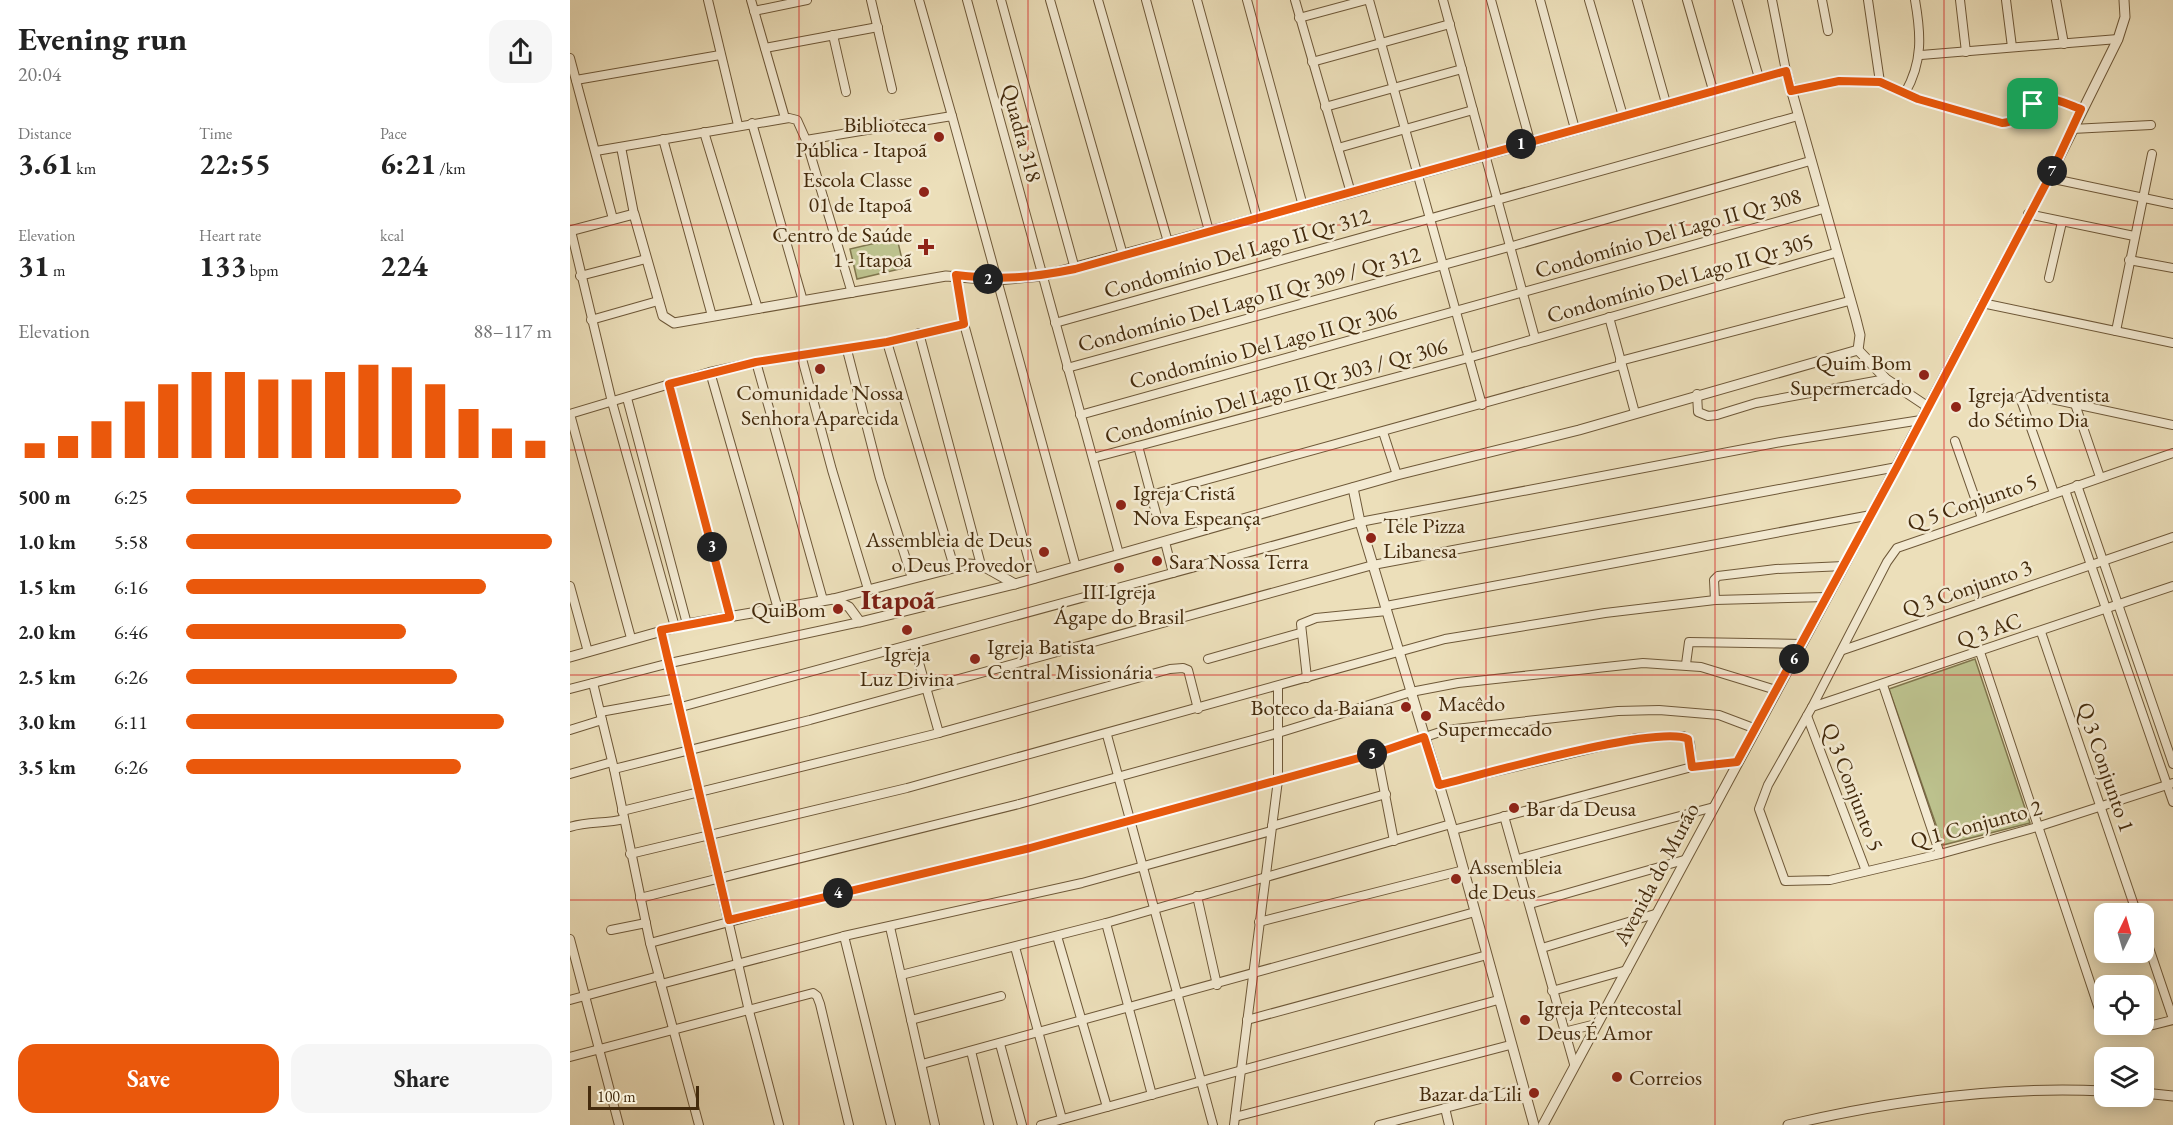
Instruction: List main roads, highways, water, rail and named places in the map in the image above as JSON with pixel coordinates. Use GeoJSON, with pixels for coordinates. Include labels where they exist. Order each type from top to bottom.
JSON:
{"type":"FeatureCollection","features":[{"type":"Feature","properties":{"kind":"place","name":"Biblioteca Pública - Itapoã"},"geometry":{"type":"Point","coordinates":[939,137]}},
{"type":"Feature","properties":{"kind":"place","name":"Escola Classe 01 de Itapoã"},"geometry":{"type":"Point","coordinates":[924,192]}},
{"type":"Feature","properties":{"kind":"place","name":"Centro de Saúde 1 - Itapoã"},"geometry":{"type":"Point","coordinates":[926,247]}},
{"type":"Feature","properties":{"kind":"place","name":"Comunidade Nossa Senhora Aparecida"},"geometry":{"type":"Point","coordinates":[820,369]}},
{"type":"Feature","properties":{"kind":"place","name":"Quim Bom Supermercado"},"geometry":{"type":"Point","coordinates":[1924,375]}},
{"type":"Feature","properties":{"kind":"place","name":"Igreja Adventista do Sétimo Dia"},"geometry":{"type":"Point","coordinates":[1956,407]}},
{"type":"Feature","properties":{"kind":"place","name":"Igreja Cristã Nova Espeança"},"geometry":{"type":"Point","coordinates":[1121,505]}},
{"type":"Feature","properties":{"kind":"place","name":"Tele Pizza Libanesa"},"geometry":{"type":"Point","coordinates":[1371,538]}},
{"type":"Feature","properties":{"kind":"place","name":"Assembleia de Deus o Deus Provedor"},"geometry":{"type":"Point","coordinates":[1044,552]}},
{"type":"Feature","properties":{"kind":"place","name":"Sara Nossa Terra"},"geometry":{"type":"Point","coordinates":[1157,561]}},
{"type":"Feature","properties":{"kind":"place","name":"III Igreja Ágape do Brasil"},"geometry":{"type":"Point","coordinates":[1119,568]}},
{"type":"Feature","properties":{"kind":"place","name":"QuiBom"},"geometry":{"type":"Point","coordinates":[838,609]}},
{"type":"Feature","properties":{"kind":"place","name":"Igreja Luz Divina"},"geometry":{"type":"Point","coordinates":[907,630]}},
{"type":"Feature","properties":{"kind":"place","name":"Igreja Batista Central Missionária"},"geometry":{"type":"Point","coordinates":[975,659]}},
{"type":"Feature","properties":{"kind":"place","name":"Boteco da Baiana"},"geometry":{"type":"Point","coordinates":[1406,707]}},
{"type":"Feature","properties":{"kind":"place","name":"Macêdo Supermecado"},"geometry":{"type":"Point","coordinates":[1426,716]}},
{"type":"Feature","properties":{"kind":"place","name":"Bar da Deusa"},"geometry":{"type":"Point","coordinates":[1514,808]}},
{"type":"Feature","properties":{"kind":"place","name":"Assembleia de Deus"},"geometry":{"type":"Point","coordinates":[1456,879]}},
{"type":"Feature","properties":{"kind":"place","name":"Igreja Pentecostal Deus É Amor"},"geometry":{"type":"Point","coordinates":[1525,1020]}},
{"type":"Feature","properties":{"kind":"place","name":"Correios"},"geometry":{"type":"Point","coordinates":[1617,1077]}},
{"type":"Feature","properties":{"kind":"place","name":"Bazar da Lili"},"geometry":{"type":"Point","coordinates":[1534,1093]}},
{"type":"Feature","properties":{"kind":"district","name":"Itapoã"},"geometry":{"type":"Point","coordinates":[898,599]}}]}
